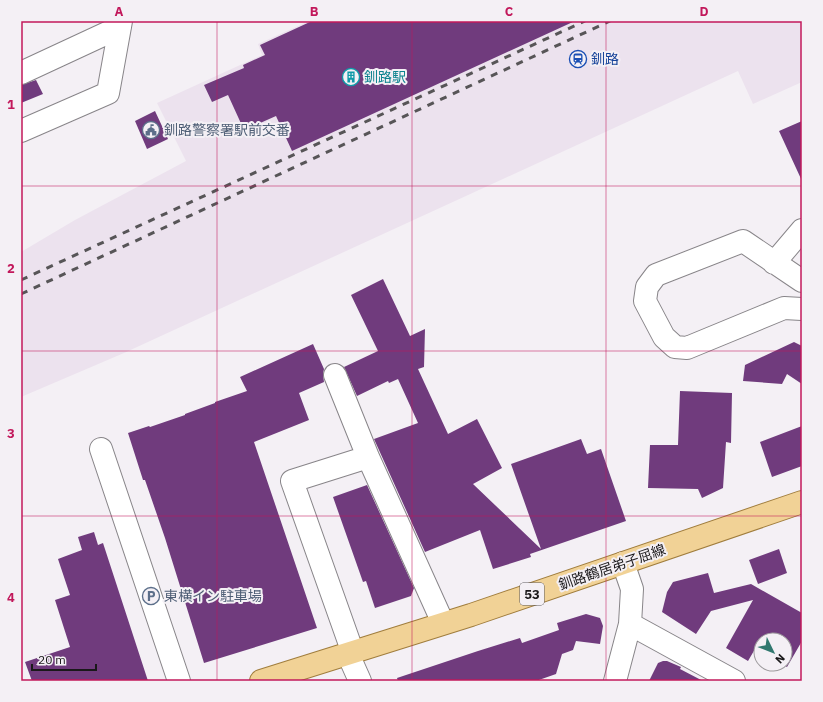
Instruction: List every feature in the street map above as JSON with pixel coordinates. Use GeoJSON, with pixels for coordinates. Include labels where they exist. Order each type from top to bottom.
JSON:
{"type":"FeatureCollection","features":[{"type":"Feature","properties":{"kind":"main road","name":"釧路鶴居弟子屈線"},"geometry":{"type":"LineString","coordinates":[[261,681],[471,615],[802,502]]}},
{"type":"Feature","properties":{"kind":"street"},"geometry":{"type":"LineString","coordinates":[[21,73],[121,24]]}},
{"type":"Feature","properties":{"kind":"street"},"geometry":{"type":"LineString","coordinates":[[21,130],[108,93],[121,24]]}},
{"type":"Feature","properties":{"kind":"street"},"geometry":{"type":"LineString","coordinates":[[774,263],[802,230]]}},
{"type":"Feature","properties":{"kind":"street"},"geometry":{"type":"LineString","coordinates":[[802,281],[742,241],[656,274],[648,287],[645,301],[664,337],[675,347],[681,348],[688,348],[784,308],[802,309]]}},
{"type":"Feature","properties":{"kind":"street"},"geometry":{"type":"LineString","coordinates":[[335,375],[368,457],[443,623]]}},
{"type":"Feature","properties":{"kind":"street"},"geometry":{"type":"LineString","coordinates":[[101,449],[179,681]]}},
{"type":"Feature","properties":{"kind":"street"},"geometry":{"type":"LineString","coordinates":[[360,681],[292,481],[368,457]]}},
{"type":"Feature","properties":{"kind":"street"},"geometry":{"type":"LineString","coordinates":[[615,681],[630,624],[632,589],[623,563]]}},
{"type":"Feature","properties":{"kind":"street"},"geometry":{"type":"LineString","coordinates":[[630,624],[734,681]]}},
{"type":"Feature","properties":{"kind":"shaded area"},"geometry":{"type":"Polygon","coordinates":[[[309,21],[802,21],[802,82],[753,104],[738,71],[124,353],[21,397],[21,252],[75,220],[186,161],[157,103],[262,55],[258,44],[309,21]]]}},
{"type":"Feature","properties":{"kind":"building","name":"釧路駅"},"geometry":{"type":"Polygon","coordinates":[[[312,21],[575,21],[292,151],[276,116],[244,130],[228,95],[212,102],[204,85],[244,68],[243,65],[265,55],[260,45],[312,21]]]}},
{"type":"Feature","properties":{"kind":"building"},"geometry":{"type":"Polygon","coordinates":[[[36,80],[43,94],[21,103],[21,85],[36,80]]]}},
{"type":"Feature","properties":{"kind":"building","name":"釧路警察署駅前交番"},"geometry":{"type":"Polygon","coordinates":[[[155,111],[168,139],[147,149],[135,121],[155,111]]]}},
{"type":"Feature","properties":{"kind":"building"},"geometry":{"type":"Polygon","coordinates":[[[802,121],[802,181],[779,131],[802,121]]]}},
{"type":"Feature","properties":{"kind":"building"},"geometry":{"type":"Polygon","coordinates":[[[383,279],[410,336],[425,329],[424,367],[418,369],[448,434],[477,419],[502,468],[473,484],[541,549],[511,464],[581,439],[587,454],[601,449],[626,521],[530,554],[531,557],[493,569],[480,530],[425,552],[374,439],[418,423],[398,379],[389,383],[388,381],[357,396],[344,367],[378,351],[351,295],[383,279]]]}},
{"type":"Feature","properties":{"kind":"building"},"geometry":{"type":"Polygon","coordinates":[[[794,342],[802,346],[802,384],[787,374],[782,384],[743,381],[745,365],[794,342]]]}},
{"type":"Feature","properties":{"kind":"building"},"geometry":{"type":"Polygon","coordinates":[[[313,344],[324,369],[324,382],[299,393],[309,420],[254,442],[317,628],[204,663],[165,538],[145,480],[143,480],[128,433],[185,415],[215,402],[247,391],[240,377],[313,344]]]}},
{"type":"Feature","properties":{"kind":"building"},"geometry":{"type":"Polygon","coordinates":[[[680,391],[732,393],[731,443],[726,442],[723,488],[702,498],[698,489],[648,488],[650,445],[678,445],[680,391]]]}},
{"type":"Feature","properties":{"kind":"building"},"geometry":{"type":"Polygon","coordinates":[[[802,426],[802,466],[772,477],[760,442],[802,426]]]}},
{"type":"Feature","properties":{"kind":"building"},"geometry":{"type":"Polygon","coordinates":[[[367,485],[414,588],[411,596],[375,608],[366,581],[363,582],[333,497],[367,485]]]}},
{"type":"Feature","properties":{"kind":"building"},"geometry":{"type":"Polygon","coordinates":[[[94,532],[98,545],[103,543],[148,681],[32,681],[25,662],[70,647],[55,600],[70,595],[58,559],[82,550],[78,537],[94,532]]]}},
{"type":"Feature","properties":{"kind":"building"},"geometry":{"type":"Polygon","coordinates":[[[779,549],[787,573],[758,584],[749,560],[779,549]]]}},
{"type":"Feature","properties":{"kind":"building"},"geometry":{"type":"Polygon","coordinates":[[[708,573],[714,593],[751,584],[802,613],[802,641],[793,657],[793,632],[753,632],[753,652],[748,661],[726,648],[753,600],[711,611],[696,634],[662,612],[667,592],[673,582],[708,573]]]}},
{"type":"Feature","properties":{"kind":"building"},"geometry":{"type":"Polygon","coordinates":[[[586,614],[600,618],[603,626],[600,644],[576,641],[573,650],[562,654],[556,674],[536,681],[398,681],[397,678],[478,651],[520,638],[522,643],[559,630],[557,623],[586,614]]]}},
{"type":"Feature","properties":{"kind":"building"},"geometry":{"type":"Polygon","coordinates":[[[667,661],[681,667],[680,669],[703,681],[649,681],[658,663],[667,661]]]}},
{"type":"Feature","properties":{"kind":"railway"},"geometry":{"type":"LineString","coordinates":[[21,280],[585,21]]}},
{"type":"Feature","properties":{"kind":"railway"},"geometry":{"type":"LineString","coordinates":[[21,294],[610,21]]}},
{"type":"Feature","properties":{"kind":"place","name":"釧路"},"geometry":{"type":"Point","coordinates":[578,59]}},
{"type":"Feature","properties":{"kind":"place","name":"釧路駅"},"geometry":{"type":"Point","coordinates":[351,77]}},
{"type":"Feature","properties":{"kind":"place","name":"釧路警察署駅前交番"},"geometry":{"type":"Point","coordinates":[151,130]}},
{"type":"Feature","properties":{"kind":"place","name":"東横イン駐車場"},"geometry":{"type":"Point","coordinates":[151,596]}}]}
